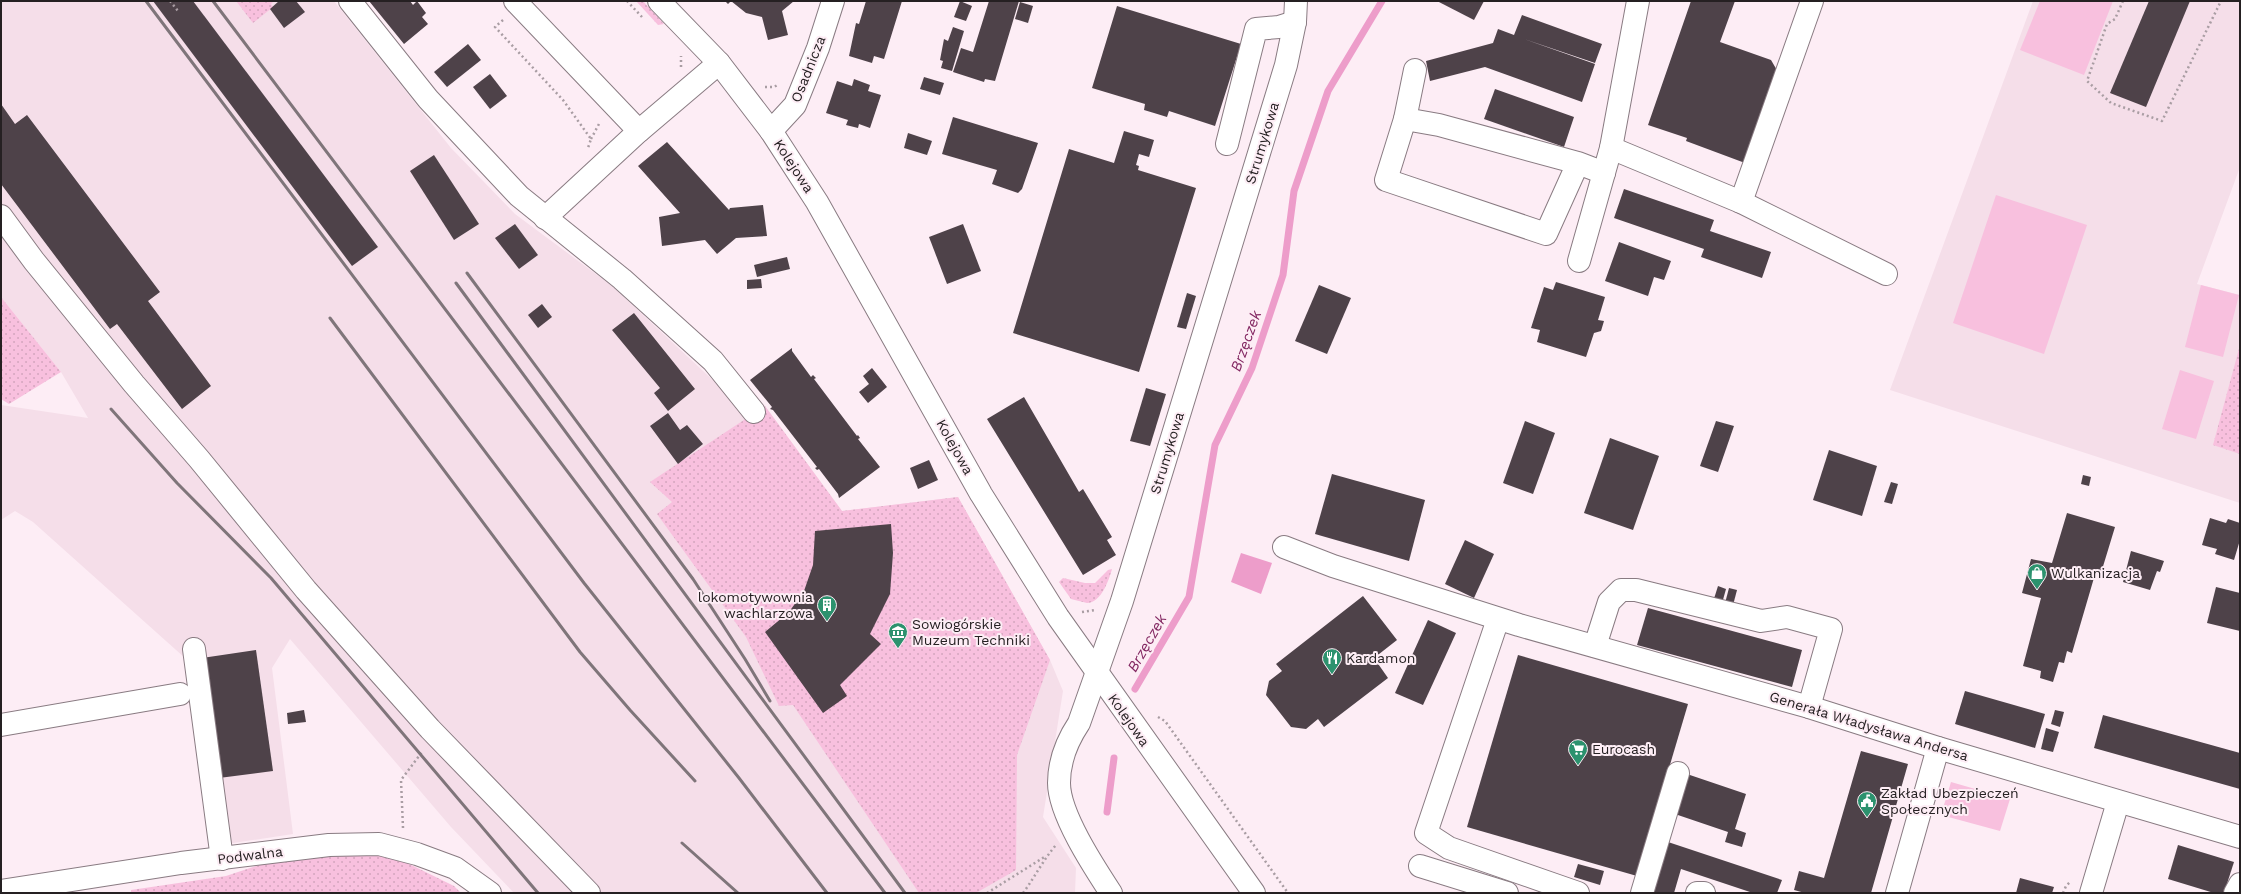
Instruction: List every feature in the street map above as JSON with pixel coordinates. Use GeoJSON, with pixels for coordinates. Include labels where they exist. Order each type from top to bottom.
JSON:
{"type":"FeatureCollection","features":[{"type":"Feature","properties":{"kind":"street"},"geometry":{"type":"LineString","coordinates":[[350,1],[428,99],[519,196],[622,279],[713,361],[754,412]]}},
{"type":"Feature","properties":{"kind":"street","name":"Kolejowa"},"geometry":{"type":"LineString","coordinates":[[659,1],[718,63],[771,131],[817,202],[981,494],[1058,617],[1096,673],[1254,893]]}},
{"type":"Feature","properties":{"kind":"street","name":"Osadnicza"},"geometry":{"type":"LineString","coordinates":[[771,131],[795,105],[818,48],[833,1]]}},
{"type":"Feature","properties":{"kind":"street"},"geometry":{"type":"LineString","coordinates":[[1578,261],[1611,148],[1638,1]]}},
{"type":"Feature","properties":{"kind":"street"},"geometry":{"type":"LineString","coordinates":[[1741,202],[1812,1]]}},
{"type":"Feature","properties":{"kind":"street"},"geometry":{"type":"LineString","coordinates":[[511,8],[639,130]]}},
{"type":"Feature","properties":{"kind":"street"},"geometry":{"type":"LineString","coordinates":[[1227,144],[1256,30],[1279,27],[1296,12]]}},
{"type":"Feature","properties":{"kind":"street","name":"Strumykowa"},"geometry":{"type":"LineString","coordinates":[[1111,893],[1076,835],[1059,785],[1064,755],[1070,738],[1079,723],[1122,601],[1284,72],[1296,12]]}},
{"type":"Feature","properties":{"kind":"street"},"geometry":{"type":"LineString","coordinates":[[546,218],[639,130],[718,63]]}},
{"type":"Feature","properties":{"kind":"street"},"geometry":{"type":"LineString","coordinates":[[1415,70],[1404,119],[1386,180],[1546,234],[1578,162]]}},
{"type":"Feature","properties":{"kind":"street"},"geometry":{"type":"LineString","coordinates":[[1404,119],[1439,125],[1578,162],[1604,173]]}},
{"type":"Feature","properties":{"kind":"street"},"geometry":{"type":"LineString","coordinates":[[1611,148],[1741,202],[1886,274]]}},
{"type":"Feature","properties":{"kind":"street"},"geometry":{"type":"LineString","coordinates":[[1,216],[34,261],[134,384],[199,459],[306,590],[434,734],[589,893]]}},
{"type":"Feature","properties":{"kind":"street","name":"Generała Władysława Andersa"},"geometry":{"type":"LineString","coordinates":[[1284,547],[1331,571],[1809,707],[1938,748],[2240,837]]}},
{"type":"Feature","properties":{"kind":"street"},"geometry":{"type":"LineString","coordinates":[[1595,646],[1609,602],[1621,590],[1636,590],[1761,621],[1787,616],[1831,629],[1809,707]]}},
{"type":"Feature","properties":{"kind":"street"},"geometry":{"type":"LineString","coordinates":[[1498,619],[1426,833],[1449,848],[1578,893]]}},
{"type":"Feature","properties":{"kind":"street"},"geometry":{"type":"LineString","coordinates":[[194,649],[222,859]]}},
{"type":"Feature","properties":{"kind":"street"},"geometry":{"type":"LineString","coordinates":[[1,725],[180,694]]}},
{"type":"Feature","properties":{"kind":"street"},"geometry":{"type":"LineString","coordinates":[[1897,893],[1938,748]]}},
{"type":"Feature","properties":{"kind":"street"},"geometry":{"type":"LineString","coordinates":[[1642,893],[1678,773]]}},
{"type":"Feature","properties":{"kind":"street"},"geometry":{"type":"LineString","coordinates":[[2091,893],[2118,802]]}},
{"type":"Feature","properties":{"kind":"street","name":"Podwalna"},"geometry":{"type":"LineString","coordinates":[[1,891],[57,888],[222,859],[329,845],[379,844],[455,868],[490,893]]}},
{"type":"Feature","properties":{"kind":"street"},"geometry":{"type":"LineString","coordinates":[[1420,866],[1507,893]]}},
{"type":"Feature","properties":{"kind":"street"},"geometry":{"type":"LineString","coordinates":[[2235,893],[2240,884]]}},
{"type":"Feature","properties":{"kind":"street"},"geometry":{"type":"LineString","coordinates":[[1697,893],[1704,893]]}},
{"type":"Feature","properties":{"kind":"path"},"geometry":{"type":"LineString","coordinates":[[170,1],[178,11]]}},
{"type":"Feature","properties":{"kind":"path"},"geometry":{"type":"LineString","coordinates":[[2123,1],[2116,19],[2107,24],[2087,81],[2111,103],[2162,121],[2221,1]]}},
{"type":"Feature","properties":{"kind":"path"},"geometry":{"type":"LineString","coordinates":[[511,8],[495,27],[563,100],[591,139]]}},
{"type":"Feature","properties":{"kind":"path"},"geometry":{"type":"LineString","coordinates":[[679,73],[681,54]]}},
{"type":"Feature","properties":{"kind":"path"},"geometry":{"type":"LineString","coordinates":[[586,151],[611,102]]}},
{"type":"Feature","properties":{"kind":"path"},"geometry":{"type":"LineString","coordinates":[[1155,715],[1165,721],[1288,893]]}},
{"type":"Feature","properties":{"kind":"path"},"geometry":{"type":"LineString","coordinates":[[403,851],[401,780],[434,734]]}},
{"type":"Feature","properties":{"kind":"path"},"geometry":{"type":"LineString","coordinates":[[1023,893],[1036,876],[1046,856],[1060,840]]}},
{"type":"Feature","properties":{"kind":"path"},"geometry":{"type":"LineString","coordinates":[[987,893],[1046,856]]}},
{"type":"Feature","properties":{"kind":"shaded area"},"geometry":{"type":"Polygon","coordinates":[[[1,1],[334,1],[451,148],[515,214],[612,286],[732,398],[746,386],[765,406],[842,511],[958,497],[1050,660],[1063,691],[1043,817],[1076,868],[1075,893],[514,893],[451,827],[290,639],[272,668],[293,834],[214,846],[185,658],[33,522],[15,511],[1,520],[1,405],[88,418],[61,372],[1,297],[1,1]]]}},
{"type":"Feature","properties":{"kind":"shaded area"},"geometry":{"type":"Polygon","coordinates":[[[236,1],[274,1],[271,4],[273,7],[253,23],[236,1]]]}},
{"type":"Feature","properties":{"kind":"shaded area"},"geometry":{"type":"Polygon","coordinates":[[[636,1],[643,1],[664,24],[658,25],[636,1]]]}},
{"type":"Feature","properties":{"kind":"shaded area"},"geometry":{"type":"Polygon","coordinates":[[[2033,1],[2240,1],[2240,167],[2197,284],[2240,295],[2240,503],[1890,390],[2033,1]]]}},
{"type":"Feature","properties":{"kind":"shaded area"},"geometry":{"type":"Polygon","coordinates":[[[2040,1],[2113,1],[2084,75],[2020,50],[2040,1]]]}},
{"type":"Feature","properties":{"kind":"shaded area"},"geometry":{"type":"Polygon","coordinates":[[[1996,195],[2087,225],[2044,354],[1953,323],[1996,195]]]}},
{"type":"Feature","properties":{"kind":"shaded area"},"geometry":{"type":"Polygon","coordinates":[[[2201,285],[2239,295],[2223,357],[2185,347],[2201,285]]]}},
{"type":"Feature","properties":{"kind":"shaded area"},"geometry":{"type":"Polygon","coordinates":[[[1,297],[61,372],[9,404],[1,399],[1,297]]]}},
{"type":"Feature","properties":{"kind":"shaded area"},"geometry":{"type":"Polygon","coordinates":[[[2240,345],[2240,454],[2213,445],[2240,345]]]}},
{"type":"Feature","properties":{"kind":"shaded area"},"geometry":{"type":"Polygon","coordinates":[[[2180,370],[2214,381],[2196,439],[2162,429],[2180,370]]]}},
{"type":"Feature","properties":{"kind":"shaded area","name":"Sowiogórskie Muzeum Techniki"},"geometry":{"type":"Polygon","coordinates":[[[765,406],[842,511],[958,497],[1050,660],[1017,755],[1016,870],[976,893],[919,893],[793,705],[779,706],[746,637],[657,514],[672,502],[650,482],[765,406]]]}},
{"type":"Feature","properties":{"kind":"shaded area"},"geometry":{"type":"Polygon","coordinates":[[[1241,553],[1272,563],[1261,594],[1231,582],[1241,553]]]}},
{"type":"Feature","properties":{"kind":"shaded area"},"geometry":{"type":"Polygon","coordinates":[[[1112,569],[1104,590],[1092,602],[1087,603],[1071,599],[1059,582],[1063,578],[1085,583],[1095,583],[1108,570],[1112,569]]]}},
{"type":"Feature","properties":{"kind":"shaded area"},"geometry":{"type":"Polygon","coordinates":[[[1951,782],[2010,799],[2000,831],[1941,815],[1951,782]]]}},
{"type":"Feature","properties":{"kind":"shaded area"},"geometry":{"type":"Polygon","coordinates":[[[304,850],[393,856],[454,886],[461,893],[131,893],[131,890],[226,876],[304,850]]]}},
{"type":"Feature","properties":{"kind":"building"},"geometry":{"type":"Polygon","coordinates":[[[153,1],[193,1],[378,247],[352,266],[153,1]]]}},
{"type":"Feature","properties":{"kind":"building"},"geometry":{"type":"Polygon","coordinates":[[[279,1],[296,1],[305,12],[284,28],[270,9],[279,1]]]}},
{"type":"Feature","properties":{"kind":"building"},"geometry":{"type":"Polygon","coordinates":[[[369,1],[410,1],[413,5],[417,1],[426,13],[422,17],[428,24],[404,44],[369,1]]]}},
{"type":"Feature","properties":{"kind":"building"},"geometry":{"type":"Polygon","coordinates":[[[731,1],[794,1],[782,11],[788,35],[768,40],[762,17],[746,13],[731,1]]]}},
{"type":"Feature","properties":{"kind":"building"},"geometry":{"type":"Polygon","coordinates":[[[866,1],[902,1],[884,59],[874,56],[872,63],[849,56],[856,23],[859,24],[866,1]]]}},
{"type":"Feature","properties":{"kind":"building"},"geometry":{"type":"Polygon","coordinates":[[[960,1],[972,6],[966,21],[954,17],[960,1]]]}},
{"type":"Feature","properties":{"kind":"building"},"geometry":{"type":"Polygon","coordinates":[[[989,1],[1019,1],[995,81],[985,79],[984,82],[953,72],[961,48],[973,52],[989,1]]]}},
{"type":"Feature","properties":{"kind":"building"},"geometry":{"type":"Polygon","coordinates":[[[1437,1],[1484,1],[1474,20],[1437,1]]]}},
{"type":"Feature","properties":{"kind":"building"},"geometry":{"type":"Polygon","coordinates":[[[1691,1],[1735,1],[1720,42],[1771,60],[1778,72],[1745,163],[1686,141],[1687,138],[1648,125],[1691,1]]]}},
{"type":"Feature","properties":{"kind":"building"},"geometry":{"type":"Polygon","coordinates":[[[2149,1],[2190,1],[2146,107],[2110,93],[2149,1]]]}},
{"type":"Feature","properties":{"kind":"building"},"geometry":{"type":"Polygon","coordinates":[[[1020,2],[1033,6],[1028,23],[1015,19],[1020,2]]]}},
{"type":"Feature","properties":{"kind":"building"},"geometry":{"type":"Polygon","coordinates":[[[1117,6],[1241,44],[1215,126],[1169,111],[1167,117],[1144,110],[1145,104],[1092,88],[1117,6]]]}},
{"type":"Feature","properties":{"kind":"building"},"geometry":{"type":"Polygon","coordinates":[[[1522,15],[1602,44],[1595,63],[1524,39],[1595,64],[1582,102],[1485,67],[1430,81],[1426,61],[1493,43],[1498,29],[1514,35],[1522,15]]]}},
{"type":"Feature","properties":{"kind":"building"},"geometry":{"type":"Polygon","coordinates":[[[953,27],[964,31],[952,71],[941,68],[943,61],[940,60],[944,39],[948,41],[953,27]]]}},
{"type":"Feature","properties":{"kind":"building"},"geometry":{"type":"Polygon","coordinates":[[[468,44],[481,60],[447,87],[434,72],[468,44]]]}},
{"type":"Feature","properties":{"kind":"building"},"geometry":{"type":"Polygon","coordinates":[[[490,74],[507,96],[490,109],[473,87],[490,74]]]}},
{"type":"Feature","properties":{"kind":"building"},"geometry":{"type":"Polygon","coordinates":[[[924,77],[944,83],[940,95],[920,89],[924,77]]]}},
{"type":"Feature","properties":{"kind":"building"},"geometry":{"type":"Polygon","coordinates":[[[854,79],[870,85],[868,91],[881,95],[870,128],[859,124],[858,128],[846,125],[848,120],[826,113],[837,81],[852,86],[854,79]]]}},
{"type":"Feature","properties":{"kind":"building"},"geometry":{"type":"Polygon","coordinates":[[[1495,89],[1574,117],[1564,147],[1484,119],[1495,89]]]}},
{"type":"Feature","properties":{"kind":"building"},"geometry":{"type":"Polygon","coordinates":[[[1,104],[15,124],[27,115],[160,292],[148,301],[211,386],[182,409],[117,324],[110,329],[1,184],[1,104]]]}},
{"type":"Feature","properties":{"kind":"building"},"geometry":{"type":"Polygon","coordinates":[[[953,117],[1038,143],[1022,189],[1018,193],[992,184],[997,170],[942,154],[953,117]]]}},
{"type":"Feature","properties":{"kind":"building"},"geometry":{"type":"Polygon","coordinates":[[[1124,131],[1154,140],[1149,157],[1139,154],[1136,165],[1139,166],[1138,170],[1196,188],[1139,372],[1013,333],[1069,149],[1114,163],[1124,131]]]}},
{"type":"Feature","properties":{"kind":"building"},"geometry":{"type":"Polygon","coordinates":[[[908,133],[932,141],[927,155],[904,148],[908,133]]]}},
{"type":"Feature","properties":{"kind":"building"},"geometry":{"type":"Polygon","coordinates":[[[667,142],[729,210],[730,208],[763,205],[767,236],[736,238],[717,254],[705,240],[662,246],[659,217],[680,213],[638,166],[667,142]]]}},
{"type":"Feature","properties":{"kind":"building"},"geometry":{"type":"Polygon","coordinates":[[[434,155],[479,224],[454,240],[410,171],[434,155]]]}},
{"type":"Feature","properties":{"kind":"building"},"geometry":{"type":"Polygon","coordinates":[[[1624,189],[1714,220],[1710,231],[1771,252],[1762,278],[1701,257],[1704,249],[1614,218],[1624,189]]]}},
{"type":"Feature","properties":{"kind":"building"},"geometry":{"type":"Polygon","coordinates":[[[515,224],[538,255],[519,269],[495,238],[515,224]]]}},
{"type":"Feature","properties":{"kind":"building"},"geometry":{"type":"Polygon","coordinates":[[[963,224],[981,271],[947,284],[929,237],[963,224]]]}},
{"type":"Feature","properties":{"kind":"building"},"geometry":{"type":"Polygon","coordinates":[[[1619,242],[1671,261],[1664,280],[1654,277],[1648,296],[1605,281],[1619,242]]]}},
{"type":"Feature","properties":{"kind":"building"},"geometry":{"type":"Polygon","coordinates":[[[787,257],[790,269],[757,277],[754,265],[787,257]]]}},
{"type":"Feature","properties":{"kind":"building"},"geometry":{"type":"Polygon","coordinates":[[[761,279],[762,288],[747,289],[747,280],[761,279]]]}},
{"type":"Feature","properties":{"kind":"building"},"geometry":{"type":"Polygon","coordinates":[[[1556,282],[1605,297],[1598,320],[1604,321],[1601,331],[1594,333],[1586,357],[1537,342],[1540,330],[1531,328],[1544,287],[1553,290],[1556,282]]]}},
{"type":"Feature","properties":{"kind":"building"},"geometry":{"type":"Polygon","coordinates":[[[1319,285],[1351,298],[1327,354],[1295,341],[1319,285]]]}},
{"type":"Feature","properties":{"kind":"building"},"geometry":{"type":"Polygon","coordinates":[[[1187,293],[1196,296],[1186,329],[1177,327],[1187,293]]]}},
{"type":"Feature","properties":{"kind":"building"},"geometry":{"type":"Polygon","coordinates":[[[542,304],[552,317],[538,328],[528,315],[542,304]]]}},
{"type":"Feature","properties":{"kind":"building"},"geometry":{"type":"Polygon","coordinates":[[[634,313],[695,389],[668,411],[654,393],[660,388],[612,330],[634,313]]]}},
{"type":"Feature","properties":{"kind":"building"},"geometry":{"type":"Polygon","coordinates":[[[792,348],[792,351],[811,377],[813,375],[816,378],[814,379],[857,436],[858,435],[860,438],[858,439],[880,467],[839,498],[838,494],[819,469],[817,470],[815,468],[817,467],[773,410],[770,409],[772,407],[750,380],[792,348]]]}},
{"type":"Feature","properties":{"kind":"building"},"geometry":{"type":"Polygon","coordinates":[[[872,368],[887,387],[868,403],[859,392],[869,384],[863,376],[872,368]]]}},
{"type":"Feature","properties":{"kind":"building"},"geometry":{"type":"Polygon","coordinates":[[[1146,388],[1166,394],[1150,446],[1130,441],[1146,388]]]}},
{"type":"Feature","properties":{"kind":"building"},"geometry":{"type":"Polygon","coordinates":[[[1024,397],[1079,492],[1083,489],[1112,537],[1107,540],[1116,555],[1083,575],[987,419],[1024,397]]]}},
{"type":"Feature","properties":{"kind":"building"},"geometry":{"type":"Polygon","coordinates":[[[668,413],[680,430],[687,425],[703,444],[678,464],[650,426],[668,413]]]}},
{"type":"Feature","properties":{"kind":"building"},"geometry":{"type":"Polygon","coordinates":[[[1525,421],[1555,433],[1533,494],[1503,483],[1525,421]]]}},
{"type":"Feature","properties":{"kind":"building"},"geometry":{"type":"Polygon","coordinates":[[[1716,421],[1734,426],[1718,472],[1700,466],[1716,421]]]}},
{"type":"Feature","properties":{"kind":"building"},"geometry":{"type":"Polygon","coordinates":[[[1610,438],[1659,456],[1633,530],[1584,513],[1610,438]]]}},
{"type":"Feature","properties":{"kind":"building"},"geometry":{"type":"Polygon","coordinates":[[[1829,450],[1877,466],[1862,516],[1813,500],[1829,450]]]}},
{"type":"Feature","properties":{"kind":"building"},"geometry":{"type":"Polygon","coordinates":[[[929,460],[938,480],[918,489],[910,468],[929,460]]]}},
{"type":"Feature","properties":{"kind":"building"},"geometry":{"type":"Polygon","coordinates":[[[1332,474],[1425,500],[1409,561],[1315,534],[1332,474]]]}},
{"type":"Feature","properties":{"kind":"building"},"geometry":{"type":"Polygon","coordinates":[[[2083,475],[2091,477],[2089,486],[2081,484],[2083,475]]]}},
{"type":"Feature","properties":{"kind":"building"},"geometry":{"type":"Polygon","coordinates":[[[1891,482],[1898,484],[1892,504],[1884,502],[1891,482]]]}},
{"type":"Feature","properties":{"kind":"building"},"geometry":{"type":"Polygon","coordinates":[[[2067,513],[2115,527],[2101,573],[2096,571],[2072,653],[2067,651],[2064,663],[2059,662],[2053,682],[2040,678],[2041,671],[2023,666],[2041,598],[2022,593],[2031,559],[2052,563],[2067,513]]]}},
{"type":"Feature","properties":{"kind":"building"},"geometry":{"type":"Polygon","coordinates":[[[2210,518],[2226,523],[2228,519],[2240,523],[2240,540],[2234,560],[2215,554],[2217,549],[2202,545],[2210,518]]]}},
{"type":"Feature","properties":{"kind":"building","name":"lokomotywownia wachlarzowa"},"geometry":{"type":"Polygon","coordinates":[[[891,524],[893,553],[890,594],[870,634],[881,644],[840,685],[847,696],[823,713],[765,632],[789,612],[804,591],[813,565],[815,531],[891,524]]]}},
{"type":"Feature","properties":{"kind":"building"},"geometry":{"type":"Polygon","coordinates":[[[1465,540],[1494,554],[1474,598],[1445,584],[1465,540]]]}},
{"type":"Feature","properties":{"kind":"building"},"geometry":{"type":"Polygon","coordinates":[[[2131,551],[2164,561],[2160,572],[2157,571],[2150,590],[2123,582],[2131,551]]]}},
{"type":"Feature","properties":{"kind":"building"},"geometry":{"type":"Polygon","coordinates":[[[1718,586],[1726,589],[1721,607],[1712,605],[1718,586]]]}},
{"type":"Feature","properties":{"kind":"building"},"geometry":{"type":"Polygon","coordinates":[[[2216,587],[2240,593],[2240,631],[2207,623],[2216,587]]]}},
{"type":"Feature","properties":{"kind":"building"},"geometry":{"type":"Polygon","coordinates":[[[1729,588],[1737,590],[1732,609],[1724,607],[1729,588]]]}},
{"type":"Feature","properties":{"kind":"building","name":"Kardamon"},"geometry":{"type":"Polygon","coordinates":[[[1363,596],[1397,640],[1374,658],[1388,678],[1324,727],[1318,719],[1306,729],[1291,727],[1266,695],[1269,681],[1282,671],[1276,664],[1363,596]]]}},
{"type":"Feature","properties":{"kind":"building"},"geometry":{"type":"Polygon","coordinates":[[[1648,608],[1802,650],[1792,687],[1637,645],[1648,608]]]}},
{"type":"Feature","properties":{"kind":"building"},"geometry":{"type":"Polygon","coordinates":[[[1428,620],[1456,633],[1423,705],[1395,693],[1428,620]]]}},
{"type":"Feature","properties":{"kind":"building"},"geometry":{"type":"Polygon","coordinates":[[[256,650],[273,771],[219,778],[202,658],[256,650]]]}},
{"type":"Feature","properties":{"kind":"building","name":"Eurocash"},"geometry":{"type":"Polygon","coordinates":[[[1518,655],[1688,704],[1637,876],[1467,827],[1518,655]]]}},
{"type":"Feature","properties":{"kind":"building"},"geometry":{"type":"Polygon","coordinates":[[[1965,691],[2045,714],[2035,748],[1955,724],[1965,691]]]}},
{"type":"Feature","properties":{"kind":"building"},"geometry":{"type":"Polygon","coordinates":[[[304,710],[306,722],[288,724],[287,713],[304,710]]]}},
{"type":"Feature","properties":{"kind":"building"},"geometry":{"type":"Polygon","coordinates":[[[2055,710],[2064,712],[2060,727],[2051,724],[2055,710]]]}},
{"type":"Feature","properties":{"kind":"building"},"geometry":{"type":"Polygon","coordinates":[[[2103,715],[2240,753],[2240,789],[2094,748],[2103,715]]]}},
{"type":"Feature","properties":{"kind":"building"},"geometry":{"type":"Polygon","coordinates":[[[2046,728],[2059,732],[2053,752],[2041,749],[2046,728]]]}},
{"type":"Feature","properties":{"kind":"building","name":"Zakład Ubezpieczeń Społecznych"},"geometry":{"type":"Polygon","coordinates":[[[1861,751],[1908,764],[1871,893],[1805,893],[1794,890],[1799,871],[1824,878],[1861,751]]]}},
{"type":"Feature","properties":{"kind":"building"},"geometry":{"type":"Polygon","coordinates":[[[1684,773],[1746,794],[1735,829],[1746,833],[1742,847],[1725,842],[1728,832],[1672,813],[1684,773]]]}},
{"type":"Feature","properties":{"kind":"building"},"geometry":{"type":"Polygon","coordinates":[[[1668,842],[1782,880],[1777,893],[1753,893],[1681,869],[1674,893],[1651,893],[1668,842]]]}},
{"type":"Feature","properties":{"kind":"building"},"geometry":{"type":"Polygon","coordinates":[[[2178,845],[2234,862],[2224,893],[2214,893],[2168,879],[2178,845]]]}},
{"type":"Feature","properties":{"kind":"building"},"geometry":{"type":"Polygon","coordinates":[[[1578,864],[1604,871],[1600,885],[1574,877],[1578,864]]]}},
{"type":"Feature","properties":{"kind":"building"},"geometry":{"type":"Polygon","coordinates":[[[2020,878],[2054,887],[2052,893],[2016,893],[2020,878]]]}},
{"type":"Feature","properties":{"kind":"waterway","name":"Brzęczek"},"geometry":{"type":"LineString","coordinates":[[1135,689],[1189,597],[1215,445],[1252,368],[1283,275],[1294,191],[1328,91],[1382,1]]}},
{"type":"Feature","properties":{"kind":"waterway","name":"Brzęczek"},"geometry":{"type":"LineString","coordinates":[[1107,812],[1114,758]]}},
{"type":"Feature","properties":{"kind":"railway"},"geometry":{"type":"LineString","coordinates":[[146,1],[584,583],[739,778],[827,893]]}},
{"type":"Feature","properties":{"kind":"railway"},"geometry":{"type":"LineString","coordinates":[[213,1],[885,893]]}},
{"type":"Feature","properties":{"kind":"railway"},"geometry":{"type":"LineString","coordinates":[[467,273],[693,579],[745,659],[770,701]]}},
{"type":"Feature","properties":{"kind":"railway"},"geometry":{"type":"LineString","coordinates":[[456,283],[905,893]]}},
{"type":"Feature","properties":{"kind":"railway"},"geometry":{"type":"LineString","coordinates":[[330,318],[580,652],[630,710],[695,781]]}},
{"type":"Feature","properties":{"kind":"railway"},"geometry":{"type":"LineString","coordinates":[[111,409],[177,483],[271,578],[538,893]]}},
{"type":"Feature","properties":{"kind":"railway"},"geometry":{"type":"LineString","coordinates":[[682,843],[738,893]]}},
{"type":"Feature","properties":{"kind":"place","name":"Wulkanizacja"},"geometry":{"type":"Point","coordinates":[2037,590]}},
{"type":"Feature","properties":{"kind":"place","name":"lokomotywownia wachlarzowa"},"geometry":{"type":"Point","coordinates":[827,622]}},
{"type":"Feature","properties":{"kind":"place","name":"Sowiogórskie Muzeum Techniki"},"geometry":{"type":"Point","coordinates":[898,649]}},
{"type":"Feature","properties":{"kind":"place","name":"Kardamon"},"geometry":{"type":"Point","coordinates":[1332,675]}},
{"type":"Feature","properties":{"kind":"place","name":"Eurocash"},"geometry":{"type":"Point","coordinates":[1578,766]}},
{"type":"Feature","properties":{"kind":"place","name":"Zakład Ubezpieczeń Społecznych"},"geometry":{"type":"Point","coordinates":[1867,818]}}]}
